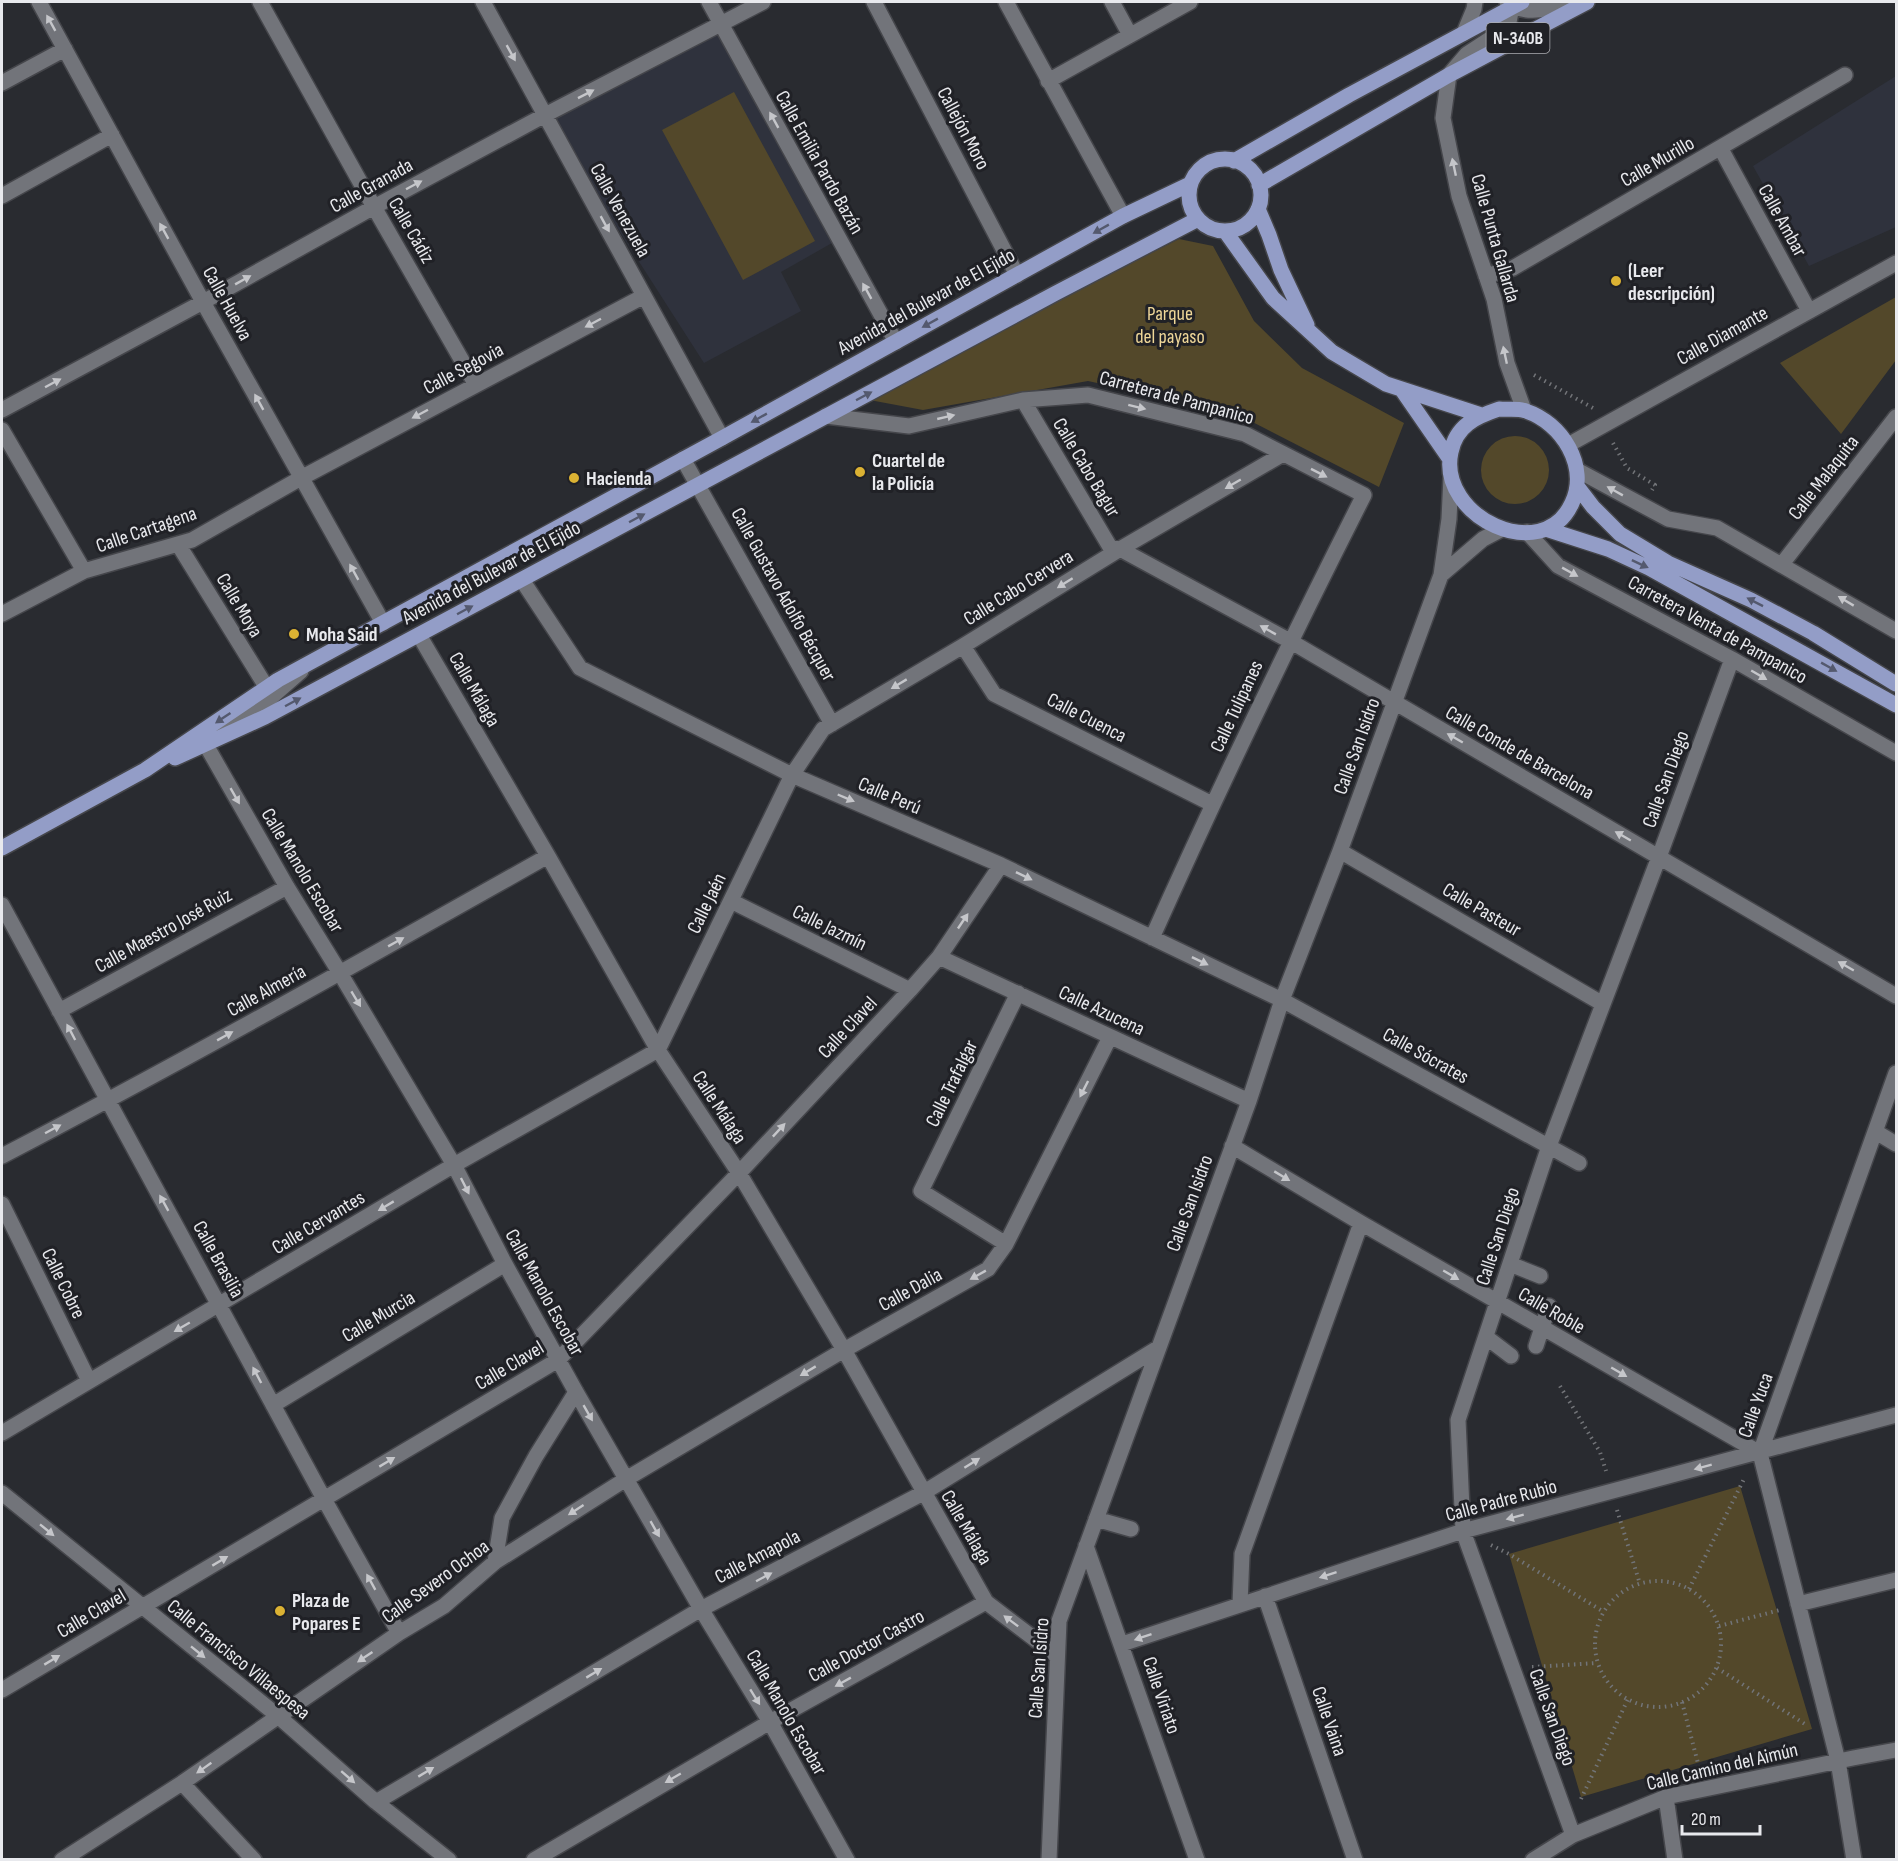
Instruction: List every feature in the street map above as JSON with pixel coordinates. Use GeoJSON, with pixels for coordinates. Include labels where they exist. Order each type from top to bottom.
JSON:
{"type":"FeatureCollection","features":[{"type":"Feature","properties":{"kind":"main road","name":"N-340B"},"geometry":{"type":"LineString","coordinates":[[1449,75],[1587,2]]}},
{"type":"Feature","properties":{"kind":"main road","name":"Avenida del Bulevar de El Ejido"},"geometry":{"type":"LineString","coordinates":[[2,848],[145,770],[267,688],[312,662],[1123,216],[1191,184],[1196,174],[1213,161],[1224,159],[1234,161],[1348,95],[1464,33],[1513,3]]}},
{"type":"Feature","properties":{"kind":"main road"},"geometry":{"type":"LineString","coordinates":[[1259,185],[1449,75]]}},
{"type":"Feature","properties":{"kind":"main road"},"geometry":{"type":"LineString","coordinates":[[1191,184],[1189,196],[1191,208],[1205,225],[1215,230],[1225,231],[1245,225],[1258,209],[1261,197],[1259,185],[1254,174],[1245,165],[1234,161]]}},
{"type":"Feature","properties":{"kind":"main road"},"geometry":{"type":"LineString","coordinates":[[1258,209],[1281,270],[1310,330]]}},
{"type":"Feature","properties":{"kind":"main road","name":"Avenida del Bulevar de El Ejido"},"geometry":{"type":"LineString","coordinates":[[145,770],[265,717],[1198,219]]}},
{"type":"Feature","properties":{"kind":"main road"},"geometry":{"type":"LineString","coordinates":[[1225,231],[1273,298],[1332,352],[1386,384],[1481,415]]}},
{"type":"Feature","properties":{"kind":"main road"},"geometry":{"type":"LineString","coordinates":[[1402,390],[1449,458]]}},
{"type":"Feature","properties":{"kind":"main road"},"geometry":{"type":"LineString","coordinates":[[1499,409],[1524,410],[1541,418],[1557,430],[1568,445],[1577,470],[1577,486],[1573,502],[1563,516],[1546,529],[1527,532],[1502,529],[1485,521],[1470,510],[1459,496],[1451,477],[1449,458],[1453,441],[1463,426],[1481,415],[1499,409]]}},
{"type":"Feature","properties":{"kind":"main road","name":"Carretera Venta de Pampanico"},"geometry":{"type":"LineString","coordinates":[[1577,486],[1593,507],[1620,534],[1668,562],[1751,600],[1813,633],[1896,684]]}},
{"type":"Feature","properties":{"kind":"main road","name":"Carretera Venta de Pampanico"},"geometry":{"type":"LineString","coordinates":[[1546,529],[1608,549],[1649,568],[1896,705]]}},
{"type":"Feature","properties":{"kind":"street","name":"Calle Huelva"},"geometry":{"type":"LineString","coordinates":[[39,2],[203,302],[383,623]]}},
{"type":"Feature","properties":{"kind":"street","name":"Calle Cádiz"},"geometry":{"type":"LineString","coordinates":[[260,2],[476,385]]}},
{"type":"Feature","properties":{"kind":"street","name":"Calle Venezuela"},"geometry":{"type":"LineString","coordinates":[[483,2],[722,438]]}},
{"type":"Feature","properties":{"kind":"street","name":"Calle Emilia Pardo Bazán"},"geometry":{"type":"LineString","coordinates":[[709,2],[896,342]]}},
{"type":"Feature","properties":{"kind":"street","name":"Calle Granada"},"geometry":{"type":"LineString","coordinates":[[2,410],[545,115],[763,2]]}},
{"type":"Feature","properties":{"kind":"street","name":"Callejón Moro"},"geometry":{"type":"LineString","coordinates":[[874,2],[1017,274]]}},
{"type":"Feature","properties":{"kind":"street"},"geometry":{"type":"LineString","coordinates":[[1006,2],[1123,216]]}},
{"type":"Feature","properties":{"kind":"street"},"geometry":{"type":"LineString","coordinates":[[1112,2],[1130,35]]}},
{"type":"Feature","properties":{"kind":"street"},"geometry":{"type":"LineString","coordinates":[[1048,81],[1190,2]]}},
{"type":"Feature","properties":{"kind":"street"},"geometry":{"type":"LineString","coordinates":[[1464,33],[1475,2]]}},
{"type":"Feature","properties":{"kind":"street"},"geometry":{"type":"LineString","coordinates":[[1449,75],[1467,54],[1499,33],[1509,22],[1513,3],[1532,11],[1563,2]]}},
{"type":"Feature","properties":{"kind":"street"},"geometry":{"type":"LineString","coordinates":[[2,83],[65,49]]}},
{"type":"Feature","properties":{"kind":"street","name":"Calle Punta Gallarda"},"geometry":{"type":"LineString","coordinates":[[1449,75],[1443,117],[1460,196],[1494,299],[1507,363],[1524,410]]}},
{"type":"Feature","properties":{"kind":"street","name":"Calle Murillo"},"geometry":{"type":"LineString","coordinates":[[1486,276],[1513,268],[1845,75]]}},
{"type":"Feature","properties":{"kind":"street"},"geometry":{"type":"LineString","coordinates":[[2,196],[112,135]]}},
{"type":"Feature","properties":{"kind":"street","name":"Calle Ambar"},"geometry":{"type":"LineString","coordinates":[[1720,149],[1809,311]]}},
{"type":"Feature","properties":{"kind":"street","name":"Calle Diamante"},"geometry":{"type":"LineString","coordinates":[[1568,445],[1896,263]]}},
{"type":"Feature","properties":{"kind":"street","name":"Calle Segovia"},"geometry":{"type":"LineString","coordinates":[[301,478],[644,296]]}},
{"type":"Feature","properties":{"kind":"street","name":"Carretera de Pampanico"},"geometry":{"type":"LineString","coordinates":[[826,416],[909,426],[1023,400],[1088,395],[1245,434],[1364,495]]}},
{"type":"Feature","properties":{"kind":"street","name":"Calle Cabo Bagur"},"geometry":{"type":"LineString","coordinates":[[1023,400],[1110,547],[1120,549]]}},
{"type":"Feature","properties":{"kind":"street","name":"Calle Malaquita"},"geometry":{"type":"LineString","coordinates":[[1782,564],[1896,417]]}},
{"type":"Feature","properties":{"kind":"street"},"geometry":{"type":"LineString","coordinates":[[2,430],[84,571]]}},
{"type":"Feature","properties":{"kind":"street","name":"Calle Cabo Cervera"},"geometry":{"type":"LineString","coordinates":[[792,775],[823,729],[1120,549],[1283,454]]}},
{"type":"Feature","properties":{"kind":"street"},"geometry":{"type":"LineString","coordinates":[[683,459],[699,485]]}},
{"type":"Feature","properties":{"kind":"street"},"geometry":{"type":"LineString","coordinates":[[1577,470],[1668,519],[1717,528],[1896,631]]}},
{"type":"Feature","properties":{"kind":"street","name":"Calle San Isidro"},"geometry":{"type":"LineString","coordinates":[[1049,1860],[1059,1621],[1249,1101],[1282,1000],[1340,851],[1441,574],[1449,519],[1451,477]]}},
{"type":"Feature","properties":{"kind":"street","name":"Calle Cartagena"},"geometry":{"type":"LineString","coordinates":[[2,614],[84,571],[192,540],[301,478]]}},
{"type":"Feature","properties":{"kind":"street","name":"Calle Gustavo Adolfo Bécquer"},"geometry":{"type":"LineString","coordinates":[[699,485],[832,724]]}},
{"type":"Feature","properties":{"kind":"street","name":"Calle Tulipanes"},"geometry":{"type":"LineString","coordinates":[[1152,938],[1212,804],[1290,641],[1364,495]]}},
{"type":"Feature","properties":{"kind":"street"},"geometry":{"type":"LineString","coordinates":[[1441,574],[1483,539],[1502,529]]}},
{"type":"Feature","properties":{"kind":"street","name":"Carretera Venta de Pampanico"},"geometry":{"type":"LineString","coordinates":[[1527,532],[1558,566],[1732,659],[1896,753]]}},
{"type":"Feature","properties":{"kind":"street","name":"Calle Moya"},"geometry":{"type":"LineString","coordinates":[[178,544],[267,688]]}},
{"type":"Feature","properties":{"kind":"street","name":"Calle Conde de Barcelona"},"geometry":{"type":"LineString","coordinates":[[1120,549],[1290,641],[1896,996]]}},
{"type":"Feature","properties":{"kind":"street","name":"Calle Perú"},"geometry":{"type":"LineString","coordinates":[[522,580],[579,668],[792,775],[1001,865],[1282,1000]]}},
{"type":"Feature","properties":{"kind":"street","name":"Calle Málaga"},"geometry":{"type":"LineString","coordinates":[[419,635],[658,1050],[739,1173],[844,1350],[986,1602]]}},
{"type":"Feature","properties":{"kind":"street","name":"Calle Cuenca"},"geometry":{"type":"LineString","coordinates":[[963,646],[994,694],[1212,804]]}},
{"type":"Feature","properties":{"kind":"street","name":"Calle San Diego"},"geometry":{"type":"LineString","coordinates":[[1573,1835],[1463,1531],[1458,1420],[1550,1146],[1732,659]]}},
{"type":"Feature","properties":{"kind":"street","name":"Avenida del Bulevar de El Ejido"},"geometry":{"type":"LineString","coordinates":[[206,745],[260,707],[312,662]]}},
{"type":"Feature","properties":{"kind":"street","name":"Calle Manolo Escobar"},"geometry":{"type":"LineString","coordinates":[[206,745],[287,887],[454,1165],[505,1264],[576,1392],[701,1609],[770,1722],[847,1860]]}},
{"type":"Feature","properties":{"kind":"street","name":"Calle Jaén"},"geometry":{"type":"LineString","coordinates":[[658,1050],[792,775]]}},
{"type":"Feature","properties":{"kind":"street","name":"Calle Pasteur"},"geometry":{"type":"LineString","coordinates":[[1340,851],[1603,1004]]}},
{"type":"Feature","properties":{"kind":"street","name":"Calle Almería"},"geometry":{"type":"LineString","coordinates":[[2,1156],[340,973],[548,856]]}},
{"type":"Feature","properties":{"kind":"street","name":"Calle Clavel"},"geometry":{"type":"LineString","coordinates":[[2,1690],[558,1360],[739,1173],[910,990],[939,957],[1001,865]]}},
{"type":"Feature","properties":{"kind":"street","name":"Calle Maestro José Ruiz"},"geometry":{"type":"LineString","coordinates":[[59,1011],[287,887]]}},
{"type":"Feature","properties":{"kind":"street","name":"Calle Jazmín"},"geometry":{"type":"LineString","coordinates":[[731,901],[910,990]]}},
{"type":"Feature","properties":{"kind":"street","name":"Calle Brasilia"},"geometry":{"type":"LineString","coordinates":[[2,905],[399,1633]]}},
{"type":"Feature","properties":{"kind":"street","name":"Calle Azucena"},"geometry":{"type":"LineString","coordinates":[[939,957],[1249,1101]]}},
{"type":"Feature","properties":{"kind":"street","name":"Calle Trafalgar"},"geometry":{"type":"LineString","coordinates":[[1006,1244],[921,1191],[1017,993]]}},
{"type":"Feature","properties":{"kind":"street","name":"Calle Sócrates"},"geometry":{"type":"LineString","coordinates":[[1282,1000],[1579,1162]]}},
{"type":"Feature","properties":{"kind":"street","name":"Calle Dalia"},"geometry":{"type":"LineString","coordinates":[[626,1479],[844,1350],[988,1269],[1006,1244],[1110,1037]]}},
{"type":"Feature","properties":{"kind":"street","name":"Calle Cervantes"},"geometry":{"type":"LineString","coordinates":[[2,1433],[454,1165],[658,1050]]}},
{"type":"Feature","properties":{"kind":"street","name":"Calle Yuca"},"geometry":{"type":"LineString","coordinates":[[1854,1860],[1838,1761],[1760,1453],[1896,1072]]}},
{"type":"Feature","properties":{"kind":"street"},"geometry":{"type":"LineString","coordinates":[[1876,1132],[1896,1144]]}},
{"type":"Feature","properties":{"kind":"street","name":"Calle Roble"},"geometry":{"type":"LineString","coordinates":[[1232,1146],[1760,1453]]}},
{"type":"Feature","properties":{"kind":"street","name":"Calle Cobre"},"geometry":{"type":"LineString","coordinates":[[2,1204],[89,1381]]}},
{"type":"Feature","properties":{"kind":"street"},"geometry":{"type":"LineString","coordinates":[[1240,1604],[1242,1554],[1361,1223]]}},
{"type":"Feature","properties":{"kind":"street","name":"Calle Murcia"},"geometry":{"type":"LineString","coordinates":[[273,1405],[505,1264]]}},
{"type":"Feature","properties":{"kind":"street"},"geometry":{"type":"LineString","coordinates":[[1510,1264],[1540,1276]]}},
{"type":"Feature","properties":{"kind":"street"},"geometry":{"type":"LineString","coordinates":[[1536,1346],[1549,1306]]}},
{"type":"Feature","properties":{"kind":"street"},"geometry":{"type":"LineString","coordinates":[[1486,1337],[1511,1356]]}},
{"type":"Feature","properties":{"kind":"street","name":"Calle Amapola"},"geometry":{"type":"LineString","coordinates":[[376,1802],[701,1609],[923,1493],[1158,1348]]}},
{"type":"Feature","properties":{"kind":"street"},"geometry":{"type":"LineString","coordinates":[[495,1562],[502,1518],[536,1456],[576,1392]]}},
{"type":"Feature","properties":{"kind":"street","name":"Calle Padre Rubio"},"geometry":{"type":"LineString","coordinates":[[1122,1644],[1463,1531],[1896,1415]]}},
{"type":"Feature","properties":{"kind":"street","name":"Calle Severo Ochoa"},"geometry":{"type":"LineString","coordinates":[[62,1860],[182,1783],[399,1633],[444,1606],[495,1562],[626,1479]]}},
{"type":"Feature","properties":{"kind":"street","name":"Calle Francisco Villaespesa"},"geometry":{"type":"LineString","coordinates":[[2,1493],[278,1716],[376,1802],[448,1860]]}},
{"type":"Feature","properties":{"kind":"street"},"geometry":{"type":"LineString","coordinates":[[1096,1519],[1131,1529]]}},
{"type":"Feature","properties":{"kind":"street","name":"Calle Viriato"},"geometry":{"type":"LineString","coordinates":[[1086,1546],[1197,1860]]}},
{"type":"Feature","properties":{"kind":"street"},"geometry":{"type":"LineString","coordinates":[[1798,1604],[1896,1580]]}},
{"type":"Feature","properties":{"kind":"street","name":"Calle Vaina"},"geometry":{"type":"LineString","coordinates":[[1265,1596],[1355,1860]]}},
{"type":"Feature","properties":{"kind":"street"},"geometry":{"type":"LineString","coordinates":[[986,1602],[1058,1656]]}},
{"type":"Feature","properties":{"kind":"street","name":"Calle Doctor Castro"},"geometry":{"type":"LineString","coordinates":[[534,1860],[770,1722],[986,1602]]}},
{"type":"Feature","properties":{"kind":"street","name":"Calle Camino del Aimún"},"geometry":{"type":"LineString","coordinates":[[1533,1860],[1573,1835],[1666,1797],[1896,1750]]}},
{"type":"Feature","properties":{"kind":"street"},"geometry":{"type":"LineString","coordinates":[[182,1783],[254,1860]]}},
{"type":"Feature","properties":{"kind":"street"},"geometry":{"type":"LineString","coordinates":[[1666,1797],[1675,1860]]}},
{"type":"Feature","properties":{"kind":"street"},"geometry":{"type":"LineString","coordinates":[[81,1846],[90,1860]]}},
{"type":"Feature","properties":{"kind":"path"},"geometry":{"type":"LineString","coordinates":[[1530,373],[1596,410]]}},
{"type":"Feature","properties":{"kind":"path"},"geometry":{"type":"LineString","coordinates":[[1611,440],[1627,468],[1655,485],[1651,493]]}},
{"type":"Feature","properties":{"kind":"path"},"geometry":{"type":"LineString","coordinates":[[1560,1386],[1600,1452],[1640,1584]]}},
{"type":"Feature","properties":{"kind":"path"},"geometry":{"type":"LineString","coordinates":[[1689,1589],[1740,1486],[1760,1453]]}},
{"type":"Feature","properties":{"kind":"path"},"geometry":{"type":"LineString","coordinates":[[1463,1531],[1509,1554],[1604,1612]]}},
{"type":"Feature","properties":{"kind":"path"},"geometry":{"type":"LineString","coordinates":[[1656,1581],[1673,1583],[1689,1589],[1702,1599],[1719,1626],[1721,1647],[1717,1668],[1708,1682],[1696,1694],[1682,1702],[1664,1707],[1645,1706],[1614,1690],[1604,1677],[1598,1663],[1595,1646],[1597,1628],[1604,1612],[1613,1600],[1626,1590],[1640,1584],[1656,1581]]}},
{"type":"Feature","properties":{"kind":"path"},"geometry":{"type":"LineString","coordinates":[[1719,1626],[1798,1604]]}},
{"type":"Feature","properties":{"kind":"path"},"geometry":{"type":"LineString","coordinates":[[1513,1669],[1598,1663]]}},
{"type":"Feature","properties":{"kind":"path"},"geometry":{"type":"LineString","coordinates":[[1717,1668],[1812,1729],[1828,1724]]}},
{"type":"Feature","properties":{"kind":"path"},"geometry":{"type":"LineString","coordinates":[[1573,1835],[1581,1797],[1628,1699]]}},
{"type":"Feature","properties":{"kind":"path"},"geometry":{"type":"LineString","coordinates":[[1682,1702],[1704,1790]]}},
{"type":"Feature","properties":{"kind":"shaded area"},"geometry":{"type":"Polygon","coordinates":[[[721,24],[839,239],[781,272],[801,311],[704,363],[545,115],[721,24]]]}},
{"type":"Feature","properties":{"kind":"shaded area"},"geometry":{"type":"Polygon","coordinates":[[[1896,76],[1896,227],[1809,266],[1753,166],[1896,76]]]}},
{"type":"Feature","properties":{"kind":"green space"},"geometry":{"type":"Polygon","coordinates":[[[734,92],[815,241],[743,280],[662,130],[734,92]]]}},
{"type":"Feature","properties":{"kind":"green space","name":"Parque del payaso"},"geometry":{"type":"Polygon","coordinates":[[[1179,239],[1213,246],[1254,321],[1302,368],[1404,423],[1379,487],[1235,413],[1088,381],[923,410],[859,398],[1179,239]]]}},
{"type":"Feature","properties":{"kind":"green space"},"geometry":{"type":"Polygon","coordinates":[[[1896,297],[1896,360],[1841,434],[1780,363],[1896,297]]]}},
{"type":"Feature","properties":{"kind":"green space"},"geometry":{"type":"Polygon","coordinates":[[[1515,436],[1528,439],[1539,446],[1546,457],[1549,470],[1546,483],[1539,494],[1528,501],[1515,504],[1502,501],[1491,494],[1484,483],[1481,470],[1484,457],[1491,446],[1502,439],[1515,436]]]}},
{"type":"Feature","properties":{"kind":"green space"},"geometry":{"type":"Polygon","coordinates":[[[1740,1486],[1812,1729],[1581,1797],[1509,1554],[1740,1486]]]}},
{"type":"Feature","properties":{"kind":"place","name":"(Leer descripción)"},"geometry":{"type":"Point","coordinates":[1616,281]}},
{"type":"Feature","properties":{"kind":"place","name":"Cuartel de la Policía"},"geometry":{"type":"Point","coordinates":[860,472]}},
{"type":"Feature","properties":{"kind":"place","name":"Hacienda"},"geometry":{"type":"Point","coordinates":[574,478]}},
{"type":"Feature","properties":{"kind":"place","name":"Moha Said"},"geometry":{"type":"Point","coordinates":[294,634]}},
{"type":"Feature","properties":{"kind":"place","name":"Plaza de Popares E"},"geometry":{"type":"Point","coordinates":[280,1611]}}]}
